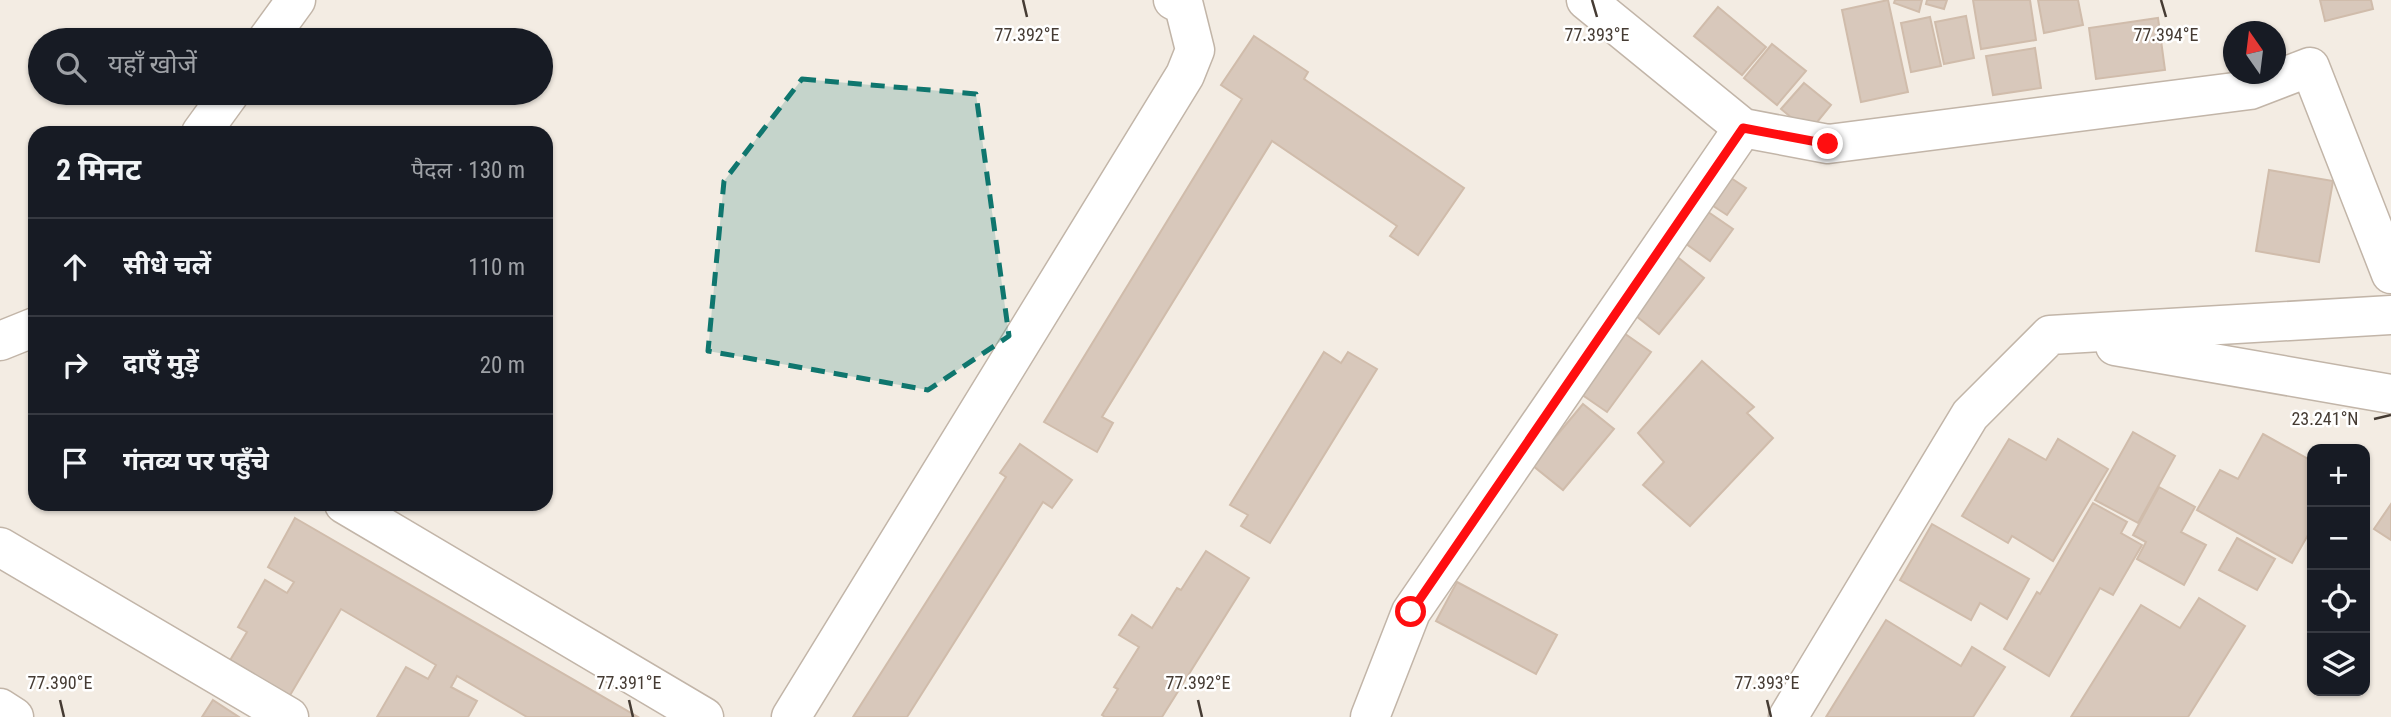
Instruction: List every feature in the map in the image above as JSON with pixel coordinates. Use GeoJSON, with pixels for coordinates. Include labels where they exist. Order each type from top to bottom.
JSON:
{"type":"FeatureCollection","features":[{"type":"Feature","properties":{"kind":"street"},"geometry":{"type":"LineString","coordinates":[[276,28],[296,0]]}},
{"type":"Feature","properties":{"kind":"street"},"geometry":{"type":"LineString","coordinates":[[791,717],[1185,75],[1195,50],[1184,6],[1173,0]]}},
{"type":"Feature","properties":{"kind":"street"},"geometry":{"type":"LineString","coordinates":[[1586,0],[1743,128],[1828,144],[2250,90],[2310,67],[2391,274]]}},
{"type":"Feature","properties":{"kind":"street"},"geometry":{"type":"LineString","coordinates":[[206,126],[221,105]]}},
{"type":"Feature","properties":{"kind":"street"},"geometry":{"type":"LineString","coordinates":[[1370,717],[1411,612],[1743,128]]}},
{"type":"Feature","properties":{"kind":"street"},"geometry":{"type":"LineString","coordinates":[[1788,717],[1970,415],[2050,335],[2391,315]]}},
{"type":"Feature","properties":{"kind":"street"},"geometry":{"type":"LineString","coordinates":[[0,341],[28,330]]}},
{"type":"Feature","properties":{"kind":"street"},"geometry":{"type":"LineString","coordinates":[[2050,335],[2391,394]]}},
{"type":"Feature","properties":{"kind":"street"},"geometry":{"type":"LineString","coordinates":[[356,511],[704,717]]}},
{"type":"Feature","properties":{"kind":"street"},"geometry":{"type":"LineString","coordinates":[[0,547],[289,717]]}},
{"type":"Feature","properties":{"kind":"street"},"geometry":{"type":"LineString","coordinates":[[0,708],[14,717]]}},
{"type":"Feature","properties":{"kind":"highlighted area"},"geometry":{"type":"Polygon","coordinates":[[[802,79],[976,94],[1009,336],[928,390],[708,351],[724,181],[802,79]]]}},
{"type":"Feature","properties":{"kind":"building"},"geometry":{"type":"Polygon","coordinates":[[[1888,0],[1908,92],[1861,102],[1842,10],[1888,0]]]}},
{"type":"Feature","properties":{"kind":"building"},"geometry":{"type":"Polygon","coordinates":[[[1895,0],[1922,0],[1919,12],[1894,3],[1895,0]]]}},
{"type":"Feature","properties":{"kind":"building"},"geometry":{"type":"Polygon","coordinates":[[[1927,0],[1947,0],[1944,9],[1926,4],[1927,0]]]}},
{"type":"Feature","properties":{"kind":"building"},"geometry":{"type":"Polygon","coordinates":[[[1973,0],[2030,0],[2036,40],[1981,49],[1973,0]]]}},
{"type":"Feature","properties":{"kind":"building"},"geometry":{"type":"Polygon","coordinates":[[[2038,0],[2078,0],[2083,25],[2044,33],[2038,0]]]}},
{"type":"Feature","properties":{"kind":"building"},"geometry":{"type":"Polygon","coordinates":[[[2320,0],[2371,0],[2373,9],[2325,21],[2320,0]]]}},
{"type":"Feature","properties":{"kind":"building"},"geometry":{"type":"Polygon","coordinates":[[[1718,7],[1766,47],[1742,75],[1694,36],[1718,7]]]}},
{"type":"Feature","properties":{"kind":"building"},"geometry":{"type":"Polygon","coordinates":[[[1966,16],[1974,58],[1944,64],[1935,22],[1966,16]]]}},
{"type":"Feature","properties":{"kind":"building"},"geometry":{"type":"Polygon","coordinates":[[[1930,17],[1941,66],[1911,72],[1901,23],[1930,17]]]}},
{"type":"Feature","properties":{"kind":"building"},"geometry":{"type":"Polygon","coordinates":[[[2158,18],[2165,70],[2096,79],[2089,28],[2158,18]]]}},
{"type":"Feature","properties":{"kind":"building"},"geometry":{"type":"Polygon","coordinates":[[[1254,36],[1308,72],[1304,79],[1464,188],[1418,255],[1390,236],[1397,226],[1272,141],[1102,417],[1113,423],[1097,452],[1044,422],[1242,99],[1221,85],[1254,36]]]}},
{"type":"Feature","properties":{"kind":"building"},"geometry":{"type":"Polygon","coordinates":[[[1772,44],[1806,71],[1777,105],[1744,78],[1772,44]]]}},
{"type":"Feature","properties":{"kind":"building"},"geometry":{"type":"Polygon","coordinates":[[[2035,48],[2041,88],[1993,95],[1986,56],[2035,48]]]}},
{"type":"Feature","properties":{"kind":"building"},"geometry":{"type":"Polygon","coordinates":[[[1804,83],[1831,105],[1809,132],[1781,109],[1804,83]]]}},
{"type":"Feature","properties":{"kind":"building"},"geometry":{"type":"Polygon","coordinates":[[[2269,170],[2333,181],[2319,262],[2256,251],[2269,170]]]}},
{"type":"Feature","properties":{"kind":"building"},"geometry":{"type":"Polygon","coordinates":[[[1725,174],[1746,188],[1727,215],[1707,202],[1725,174]]]}},
{"type":"Feature","properties":{"kind":"building"},"geometry":{"type":"Polygon","coordinates":[[[1698,205],[1733,229],[1710,261],[1675,236],[1698,205]]]}},
{"type":"Feature","properties":{"kind":"building"},"geometry":{"type":"Polygon","coordinates":[[[1671,252],[1704,278],[1659,334],[1626,308],[1671,252]]]}},
{"type":"Feature","properties":{"kind":"building"},"geometry":{"type":"Polygon","coordinates":[[[1621,331],[1651,352],[1607,412],[1578,392],[1621,331]]]}},
{"type":"Feature","properties":{"kind":"building"},"geometry":{"type":"Polygon","coordinates":[[[1324,352],[1341,363],[1348,352],[1377,369],[1270,543],[1241,526],[1248,515],[1230,505],[1324,352]]]}},
{"type":"Feature","properties":{"kind":"building"},"geometry":{"type":"Polygon","coordinates":[[[1702,361],[1754,407],[1747,413],[1773,438],[1690,526],[1643,485],[1664,462],[1638,433],[1702,361]]]}},
{"type":"Feature","properties":{"kind":"building"},"geometry":{"type":"Polygon","coordinates":[[[1583,404],[1614,429],[1563,490],[1532,465],[1583,404]]]}},
{"type":"Feature","properties":{"kind":"building"},"geometry":{"type":"Polygon","coordinates":[[[2133,432],[2175,456],[2138,523],[2095,500],[2133,432]]]}},
{"type":"Feature","properties":{"kind":"building"},"geometry":{"type":"Polygon","coordinates":[[[2263,434],[2307,458],[2307,537],[2292,563],[2197,510],[2220,470],[2238,479],[2263,434]]]}},
{"type":"Feature","properties":{"kind":"building"},"geometry":{"type":"Polygon","coordinates":[[[2009,439],[2046,460],[2058,439],[2108,469],[2053,561],[2012,536],[2008,543],[1962,516],[2009,439]]]}},
{"type":"Feature","properties":{"kind":"building"},"geometry":{"type":"Polygon","coordinates":[[[1020,444],[1072,480],[1052,508],[1043,502],[907,717],[853,717],[1006,477],[1000,473],[1020,444]]]}},
{"type":"Feature","properties":{"kind":"building"},"geometry":{"type":"Polygon","coordinates":[[[2159,487],[2195,507],[2181,532],[2206,545],[2184,585],[2137,559],[2146,542],[2133,535],[2159,487]]]}},
{"type":"Feature","properties":{"kind":"building"},"geometry":{"type":"Polygon","coordinates":[[[2093,503],[2127,522],[2121,533],[2142,545],[2113,595],[2100,588],[2049,676],[2004,649],[2037,592],[2040,594],[2093,503]]]}},
{"type":"Feature","properties":{"kind":"building"},"geometry":{"type":"Polygon","coordinates":[[[2391,504],[2391,540],[2374,529],[2391,504]]]}},
{"type":"Feature","properties":{"kind":"building"},"geometry":{"type":"Polygon","coordinates":[[[295,518],[638,717],[527,717],[457,676],[451,687],[477,701],[468,717],[377,717],[406,667],[428,679],[436,665],[341,609],[289,697],[229,662],[247,632],[238,627],[265,580],[287,593],[294,582],[268,567],[295,518]]]}},
{"type":"Feature","properties":{"kind":"building"},"geometry":{"type":"Polygon","coordinates":[[[1932,524],[2029,579],[2007,619],[1980,603],[1971,620],[1900,580],[1932,524]]]}},
{"type":"Feature","properties":{"kind":"building"},"geometry":{"type":"Polygon","coordinates":[[[2237,538],[2275,559],[2257,590],[2219,570],[2237,538]]]}},
{"type":"Feature","properties":{"kind":"building"},"geometry":{"type":"Polygon","coordinates":[[[1206,551],[1249,578],[1162,717],[1105,717],[1102,715],[1118,689],[1114,687],[1139,647],[1119,635],[1132,615],[1152,628],[1177,588],[1181,590],[1206,551]]]}},
{"type":"Feature","properties":{"kind":"building"},"geometry":{"type":"Polygon","coordinates":[[[1457,582],[1557,635],[1536,674],[1436,621],[1457,582]]]}},
{"type":"Feature","properties":{"kind":"building"},"geometry":{"type":"Polygon","coordinates":[[[2199,598],[2245,626],[2188,717],[2071,717],[2141,605],[2180,628],[2199,598]]]}},
{"type":"Feature","properties":{"kind":"building"},"geometry":{"type":"Polygon","coordinates":[[[1886,620],[1961,666],[1972,647],[2005,667],[1973,717],[1826,717],[1886,620]]]}},
{"type":"Feature","properties":{"kind":"building"},"geometry":{"type":"Polygon","coordinates":[[[213,700],[239,717],[202,717],[213,700]]]}},
{"type":"Feature","properties":{"kind":"route"},"geometry":{"type":"LineString","coordinates":[[1411,612],[1743,128],[1828,144]]}}]}
